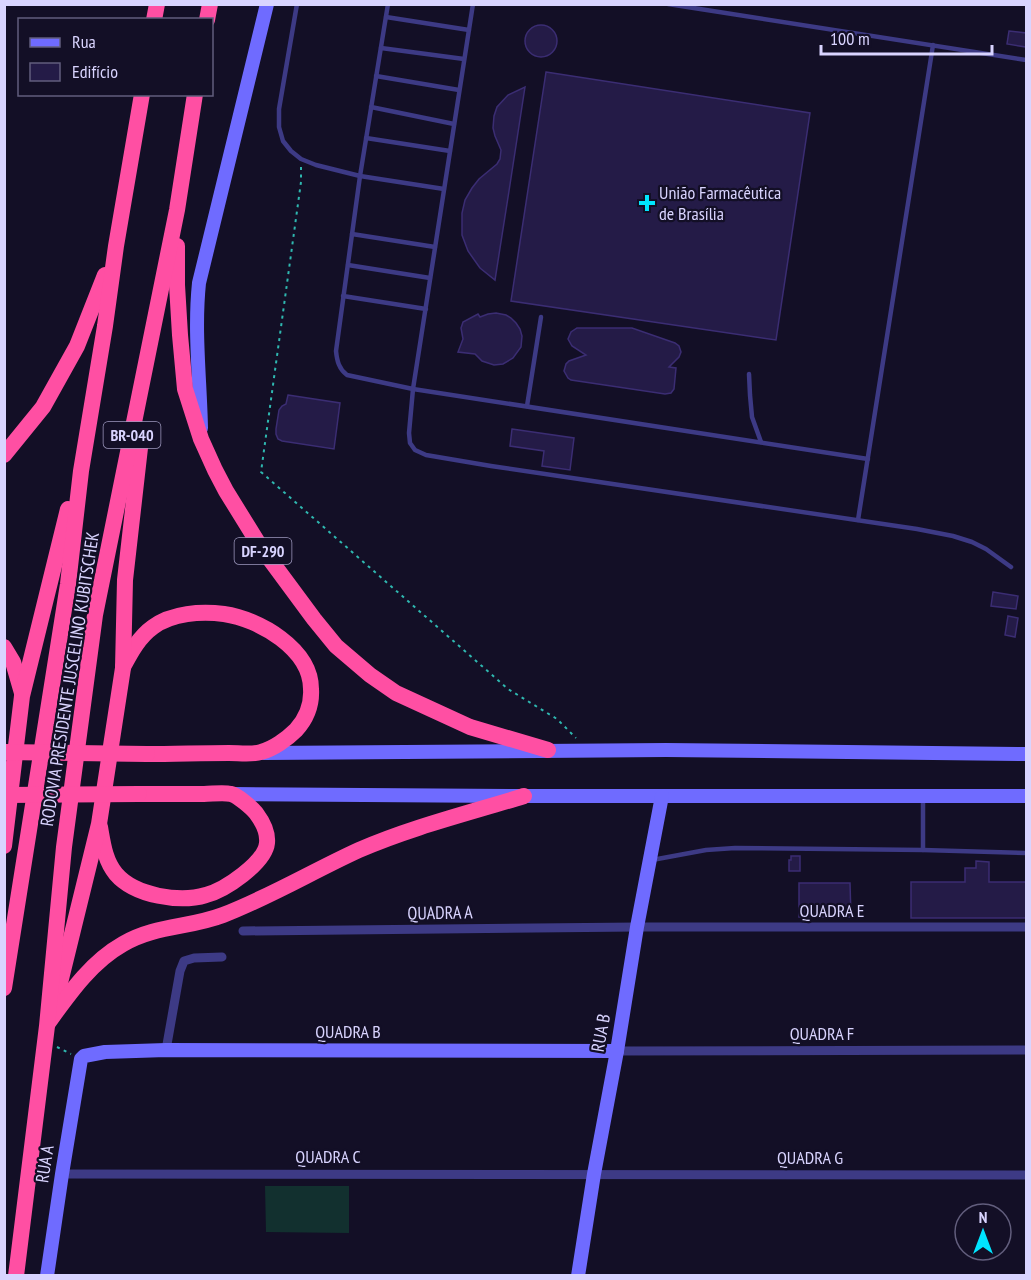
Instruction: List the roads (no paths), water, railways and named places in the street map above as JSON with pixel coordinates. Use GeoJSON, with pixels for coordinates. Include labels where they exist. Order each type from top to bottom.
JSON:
{"type":"FeatureCollection","features":[{"type":"Feature","properties":{"kind":"highway","name":"RODOVIA PRESIDENTE JUSCELINO KUBITSCHEK"},"geometry":{"type":"LineString","coordinates":[[4,988],[68,584],[81,471],[142,96]]}},
{"type":"Feature","properties":{"kind":"highway","name":"RODOVIA PRESIDENTE JUSCELINO KUBITSCHEK"},"geometry":{"type":"LineString","coordinates":[[16,1275],[46,1030],[64,847],[95,615],[177,210],[195,96]]}},
{"type":"Feature","properties":{"kind":"highway","name":"DF-290"},"geometry":{"type":"LineString","coordinates":[[177,210],[177,285],[185,389],[201,439],[226,491],[260,546],[336,646],[370,675],[396,693],[470,727],[548,750]]}},
{"type":"Feature","properties":{"kind":"highway"},"geometry":{"type":"LineString","coordinates":[[4,455],[44,407],[77,346],[116,246]]}},
{"type":"Feature","properties":{"kind":"highway"},"geometry":{"type":"LineString","coordinates":[[46,1030],[61,984],[99,824],[123,668],[125,580],[141,440],[137,409]]}},
{"type":"Feature","properties":{"kind":"highway"},"geometry":{"type":"LineString","coordinates":[[5,837],[22,696],[70,502],[81,471]]}},
{"type":"Feature","properties":{"kind":"highway"},"geometry":{"type":"LineString","coordinates":[[123,668],[142,636],[153,627],[180,615],[209,613],[229,615],[271,632],[296,650],[308,669],[312,696],[309,711],[301,724],[291,735],[261,753]]}},
{"type":"Feature","properties":{"kind":"highway"},"geometry":{"type":"LineString","coordinates":[[4,647],[13,662],[22,696]]}},
{"type":"Feature","properties":{"kind":"highway","name":"DF-290"},"geometry":{"type":"LineString","coordinates":[[4,752],[261,753]]}},
{"type":"Feature","properties":{"kind":"highway"},"geometry":{"type":"LineString","coordinates":[[4,795],[233,794],[259,816],[267,843],[248,871],[225,888],[205,896],[175,898],[136,889],[117,875],[109,864],[99,824]]}},
{"type":"Feature","properties":{"kind":"highway"},"geometry":{"type":"LineString","coordinates":[[46,1030],[76,984],[108,953],[135,938],[156,930],[200,922],[223,915],[360,850],[420,827],[524,796]]}},
{"type":"Feature","properties":{"kind":"street"},"geometry":{"type":"LineString","coordinates":[[201,439],[197,304],[199,283],[267,4]]}},
{"type":"Feature","properties":{"kind":"street","name":"DF-290"},"geometry":{"type":"LineString","coordinates":[[261,753],[589,750],[1026,754]]}},
{"type":"Feature","properties":{"kind":"street"},"geometry":{"type":"LineString","coordinates":[[233,794],[1026,796]]}},
{"type":"Feature","properties":{"kind":"street","name":"RUA B"},"geometry":{"type":"LineString","coordinates":[[578,1275],[637,927],[662,796]]}},
{"type":"Feature","properties":{"kind":"street","name":"QUADRA E"},"geometry":{"type":"LineString","coordinates":[[637,927],[1026,927]]}},
{"type":"Feature","properties":{"kind":"street","name":"QUADRA A"},"geometry":{"type":"LineString","coordinates":[[243,931],[637,927]]}},
{"type":"Feature","properties":{"kind":"street"},"geometry":{"type":"LineString","coordinates":[[166,1050],[180,971],[184,961],[194,958],[222,957]]}},
{"type":"Feature","properties":{"kind":"street","name":"QUADRA B"},"geometry":{"type":"LineString","coordinates":[[81,1059],[90,1054],[105,1052],[166,1050],[617,1051]]}},
{"type":"Feature","properties":{"kind":"street","name":"QUADRA F"},"geometry":{"type":"LineString","coordinates":[[617,1051],[1026,1050]]}},
{"type":"Feature","properties":{"kind":"street","name":"RUA A"},"geometry":{"type":"LineString","coordinates":[[47,1275],[81,1059]]}},
{"type":"Feature","properties":{"kind":"street","name":"QUADRA C"},"geometry":{"type":"LineString","coordinates":[[62,1174],[594,1174]]}},
{"type":"Feature","properties":{"kind":"street","name":"QUADRA G"},"geometry":{"type":"LineString","coordinates":[[594,1174],[1026,1175]]}},
{"type":"Feature","properties":{"kind":"lane"},"geometry":{"type":"LineString","coordinates":[[297,4],[279,109],[279,127],[283,141],[291,152],[316,165],[360,176],[444,189]]}},
{"type":"Feature","properties":{"kind":"lane"},"geometry":{"type":"LineString","coordinates":[[388,4],[343,296],[336,351],[341,370],[347,375],[413,389],[868,459]]}},
{"type":"Feature","properties":{"kind":"lane"},"geometry":{"type":"LineString","coordinates":[[472,4],[413,389],[409,433],[410,443],[415,450],[426,455],[502,468],[953,536],[986,549],[1011,567]]}},
{"type":"Feature","properties":{"kind":"lane"},"geometry":{"type":"LineString","coordinates":[[668,4],[1026,60]]}},
{"type":"Feature","properties":{"kind":"lane"},"geometry":{"type":"LineString","coordinates":[[386,17],[469,30]]}},
{"type":"Feature","properties":{"kind":"lane"},"geometry":{"type":"LineString","coordinates":[[858,520],[933,45]]}},
{"type":"Feature","properties":{"kind":"lane"},"geometry":{"type":"LineString","coordinates":[[381,48],[464,60]]}},
{"type":"Feature","properties":{"kind":"lane"},"geometry":{"type":"LineString","coordinates":[[376,76],[459,90]]}},
{"type":"Feature","properties":{"kind":"lane"},"geometry":{"type":"LineString","coordinates":[[371,107],[454,124]]}},
{"type":"Feature","properties":{"kind":"lane"},"geometry":{"type":"LineString","coordinates":[[366,138],[450,152]]}},
{"type":"Feature","properties":{"kind":"lane"},"geometry":{"type":"LineString","coordinates":[[352,234],[435,248]]}},
{"type":"Feature","properties":{"kind":"lane"},"geometry":{"type":"LineString","coordinates":[[348,266],[430,278]]}},
{"type":"Feature","properties":{"kind":"lane"},"geometry":{"type":"LineString","coordinates":[[343,296],[426,309]]}},
{"type":"Feature","properties":{"kind":"lane"},"geometry":{"type":"LineString","coordinates":[[527,406],[541,317]]}},
{"type":"Feature","properties":{"kind":"lane"},"geometry":{"type":"LineString","coordinates":[[749,374],[752,417],[761,442]]}},
{"type":"Feature","properties":{"kind":"lane"},"geometry":{"type":"LineString","coordinates":[[923,796],[923,850]]}},
{"type":"Feature","properties":{"kind":"lane"},"geometry":{"type":"LineString","coordinates":[[650,860],[706,850],[735,848],[923,850],[1026,854]]}},
{"type":"Feature","properties":{"kind":"place","name":"União Farmacêutica de Brasília"},"geometry":{"type":"Point","coordinates":[647,203]}}]}
